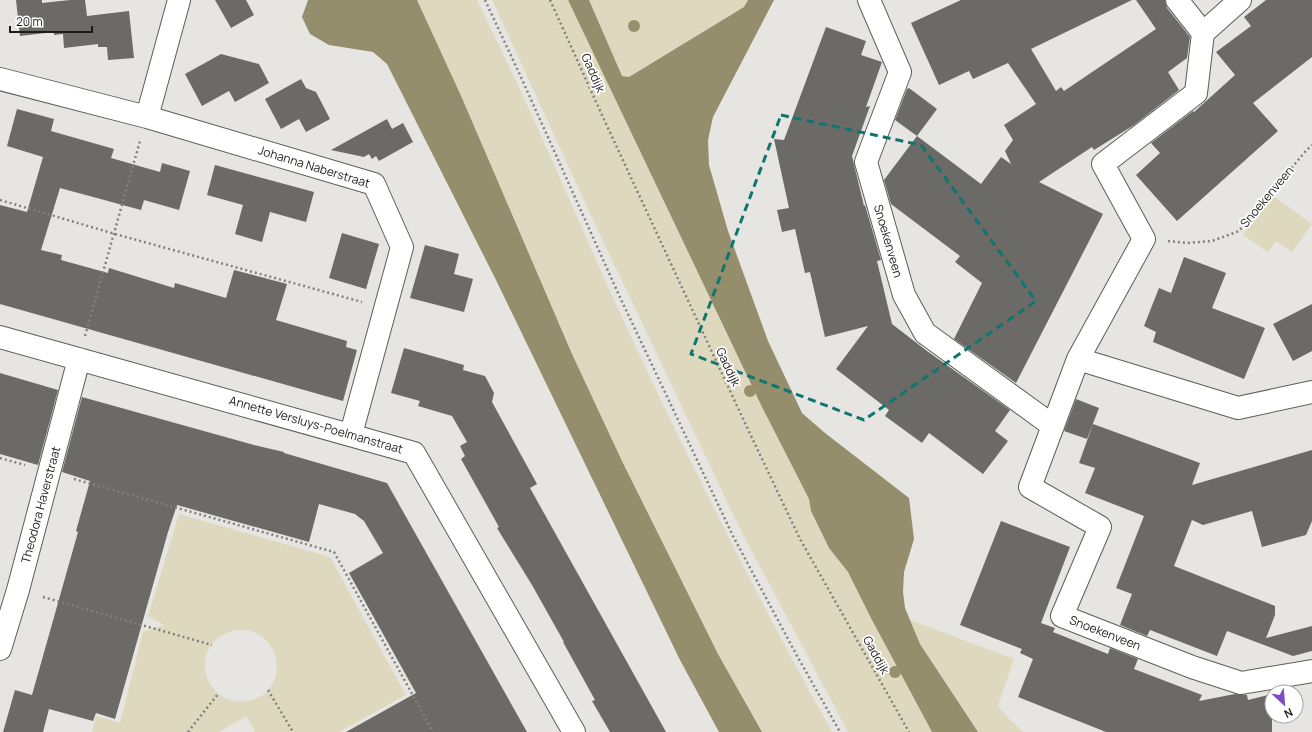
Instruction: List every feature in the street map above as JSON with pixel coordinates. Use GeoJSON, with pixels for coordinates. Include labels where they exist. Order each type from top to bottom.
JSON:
{"type":"FeatureCollection","features":[{"type":"Feature","properties":{"kind":"street"},"geometry":{"type":"LineString","coordinates":[[147,117],[179,0]]}},
{"type":"Feature","properties":{"kind":"street","name":"Snoekenveen"},"geometry":{"type":"LineString","coordinates":[[869,0],[900,72],[866,162],[904,295],[925,332],[1053,426]]}},
{"type":"Feature","properties":{"kind":"street"},"geometry":{"type":"LineString","coordinates":[[1177,0],[1203,33]]}},
{"type":"Feature","properties":{"kind":"street"},"geometry":{"type":"LineString","coordinates":[[1144,239],[1103,164],[1196,93],[1203,33],[1240,0]]}},
{"type":"Feature","properties":{"kind":"street","name":"Johanna Naberstraat"},"geometry":{"type":"LineString","coordinates":[[0,79],[147,117],[374,184],[402,247],[350,434]]}},
{"type":"Feature","properties":{"kind":"street","name":"Snoekenveen"},"geometry":{"type":"LineString","coordinates":[[1144,239],[1078,360],[1030,487],[1100,527],[1062,616],[1192,667],[1241,683],[1312,671]]}},
{"type":"Feature","properties":{"kind":"street","name":"Annette Versluys-Poelmanstraat"},"geometry":{"type":"LineString","coordinates":[[0,337],[414,453],[574,732]]}},
{"type":"Feature","properties":{"kind":"street","name":"Theodora Haverstraat"},"geometry":{"type":"LineString","coordinates":[[0,649],[18,590],[79,359]]}},
{"type":"Feature","properties":{"kind":"street"},"geometry":{"type":"LineString","coordinates":[[1078,360],[1238,408],[1312,392]]}},
{"type":"Feature","properties":{"kind":"path"},"geometry":{"type":"LineString","coordinates":[[485,0],[520,74],[618,293],[733,536],[796,654],[840,732]]}},
{"type":"Feature","properties":{"kind":"path","name":"Gaddijk"},"geometry":{"type":"LineString","coordinates":[[550,0],[744,421],[797,532],[909,732]]}},
{"type":"Feature","properties":{"kind":"path"},"geometry":{"type":"LineString","coordinates":[[79,359],[147,117]]}},
{"type":"Feature","properties":{"kind":"path","name":"Snoekenveen"},"geometry":{"type":"LineString","coordinates":[[1144,239],[1187,243],[1212,241],[1239,231],[1312,145]]}},
{"type":"Feature","properties":{"kind":"path"},"geometry":{"type":"LineString","coordinates":[[0,200],[115,234],[385,309]]}},
{"type":"Feature","properties":{"kind":"path"},"geometry":{"type":"LineString","coordinates":[[0,458],[334,552],[433,732]]}},
{"type":"Feature","properties":{"kind":"path"},"geometry":{"type":"LineString","coordinates":[[18,590],[212,646]]}},
{"type":"Feature","properties":{"kind":"path"},"geometry":{"type":"LineString","coordinates":[[268,690],[293,732]]}},
{"type":"Feature","properties":{"kind":"path"},"geometry":{"type":"LineString","coordinates":[[188,732],[218,694]]}},
{"type":"Feature","properties":{"kind":"highlighted area"},"geometry":{"type":"Polygon","coordinates":[[[781,115],[921,145],[1036,301],[864,420],[691,354],[781,115]]]}},
{"type":"Feature","properties":{"kind":"shaded area"},"geometry":{"type":"Polygon","coordinates":[[[308,0],[417,0],[462,98],[572,354],[622,461],[718,654],[762,732],[719,732],[680,660],[495,278],[387,64],[373,52],[329,45],[310,34],[302,17],[308,0]]]}},
{"type":"Feature","properties":{"kind":"shaded area"},"geometry":{"type":"Polygon","coordinates":[[[417,0],[477,0],[532,115],[607,284],[665,408],[718,517],[832,732],[762,732],[718,654],[622,461],[572,354],[462,98],[417,0]]]}},
{"type":"Feature","properties":{"kind":"shaded area"},"geometry":{"type":"Polygon","coordinates":[[[492,0],[568,0],[762,407],[809,499],[811,511],[829,548],[848,572],[932,732],[848,732],[741,531],[594,222],[492,0]]]}},
{"type":"Feature","properties":{"kind":"shaded area"},"geometry":{"type":"Polygon","coordinates":[[[568,0],[589,0],[622,76],[629,77],[744,7],[748,0],[774,0],[713,117],[708,140],[709,165],[728,231],[768,341],[802,413],[825,433],[909,498],[914,539],[904,572],[903,592],[905,608],[920,644],[978,732],[932,732],[848,572],[829,548],[811,511],[809,499],[762,407],[568,0]]]}},
{"type":"Feature","properties":{"kind":"shaded area"},"geometry":{"type":"Polygon","coordinates":[[[589,0],[748,0],[744,7],[629,77],[622,77],[589,0]]]}},
{"type":"Feature","properties":{"kind":"shaded area"},"geometry":{"type":"Polygon","coordinates":[[[1272,195],[1312,224],[1292,252],[1276,241],[1268,252],[1243,235],[1272,195]]]}},
{"type":"Feature","properties":{"kind":"shaded area"},"geometry":{"type":"Polygon","coordinates":[[[179,514],[330,557],[406,695],[339,732],[253,732],[255,730],[246,716],[219,732],[92,732],[96,716],[120,723],[143,632],[164,625],[148,616],[179,514]],[[238,630],[226,633],[212,644],[206,656],[205,669],[209,682],[217,692],[229,699],[243,701],[259,697],[268,691],[274,681],[277,667],[274,653],[267,641],[261,636],[248,630],[238,630]]]}},
{"type":"Feature","properties":{"kind":"shaded area"},"geometry":{"type":"Polygon","coordinates":[[[910,620],[1014,659],[998,706],[1013,723],[1024,732],[978,732],[920,644],[910,620]]]}},
{"type":"Feature","properties":{"kind":"building"},"geometry":{"type":"Polygon","coordinates":[[[16,0],[42,0],[42,3],[85,0],[87,16],[129,11],[134,58],[108,60],[107,47],[98,47],[98,44],[64,48],[63,34],[54,35],[54,32],[20,36],[16,0]]]}},
{"type":"Feature","properties":{"kind":"building"},"geometry":{"type":"Polygon","coordinates":[[[215,0],[246,0],[254,15],[231,28],[215,0]]]}},
{"type":"Feature","properties":{"kind":"building"},"geometry":{"type":"Polygon","coordinates":[[[961,0],[1132,0],[1031,49],[1056,91],[1061,87],[1064,91],[1156,29],[1136,0],[1165,0],[1167,8],[1190,37],[1187,58],[1168,72],[1179,90],[1134,125],[1094,150],[1092,147],[1039,182],[1103,214],[1016,383],[954,339],[982,283],[955,262],[960,256],[891,204],[884,180],[917,136],[981,184],[1001,157],[1011,164],[1005,151],[1013,140],[1004,125],[1036,104],[1008,63],[973,79],[969,71],[939,85],[911,23],[961,0]]]}},
{"type":"Feature","properties":{"kind":"building"},"geometry":{"type":"Polygon","coordinates":[[[1266,0],[1312,0],[1312,57],[1253,103],[1278,131],[1177,221],[1136,175],[1160,153],[1151,143],[1193,111],[1194,112],[1235,75],[1216,52],[1251,26],[1244,17],[1266,0]]]}},
{"type":"Feature","properties":{"kind":"building"},"geometry":{"type":"Polygon","coordinates":[[[826,27],[866,41],[861,55],[882,62],[866,107],[870,106],[852,156],[864,206],[865,205],[881,260],[877,261],[892,324],[927,351],[1010,410],[995,431],[1008,441],[983,474],[929,433],[922,443],[885,416],[889,410],[836,369],[868,326],[825,337],[810,272],[805,273],[795,229],[782,232],[777,210],[789,208],[774,139],[784,140],[826,27]]]}},
{"type":"Feature","properties":{"kind":"building"},"geometry":{"type":"Polygon","coordinates":[[[221,54],[259,64],[269,83],[235,102],[229,91],[202,106],[185,74],[221,54]]]}},
{"type":"Feature","properties":{"kind":"building"},"geometry":{"type":"Polygon","coordinates":[[[301,79],[306,88],[316,92],[330,119],[306,132],[299,119],[281,129],[265,99],[301,79]]]}},
{"type":"Feature","properties":{"kind":"building"},"geometry":{"type":"Polygon","coordinates":[[[909,88],[937,109],[917,136],[895,120],[907,89],[909,88]]]}},
{"type":"Feature","properties":{"kind":"building"},"geometry":{"type":"Polygon","coordinates":[[[17,109],[54,119],[51,131],[114,149],[111,158],[160,172],[162,163],[190,171],[179,210],[144,200],[141,210],[60,188],[41,250],[62,255],[61,260],[108,273],[109,268],[174,288],[175,283],[226,298],[234,270],[287,284],[276,320],[347,341],[346,347],[357,350],[343,401],[0,304],[0,205],[27,212],[43,157],[7,146],[17,109]]]}},
{"type":"Feature","properties":{"kind":"building"},"geometry":{"type":"Polygon","coordinates":[[[387,119],[392,129],[403,123],[413,142],[379,161],[376,156],[372,159],[369,154],[364,157],[331,150],[387,119]]]}},
{"type":"Feature","properties":{"kind":"building"},"geometry":{"type":"Polygon","coordinates":[[[215,165],[314,192],[306,222],[270,212],[262,242],[235,234],[243,205],[207,195],[215,165]]]}},
{"type":"Feature","properties":{"kind":"building"},"geometry":{"type":"Polygon","coordinates":[[[342,233],[379,244],[366,289],[329,278],[342,233]]]}},
{"type":"Feature","properties":{"kind":"building"},"geometry":{"type":"Polygon","coordinates":[[[425,245],[459,254],[454,274],[473,279],[464,312],[410,298],[425,245]]]}},
{"type":"Feature","properties":{"kind":"building"},"geometry":{"type":"Polygon","coordinates":[[[1184,257],[1226,273],[1212,308],[1265,328],[1244,379],[1153,342],[1156,332],[1144,326],[1159,288],[1171,293],[1184,257]]]}},
{"type":"Feature","properties":{"kind":"building"},"geometry":{"type":"Polygon","coordinates":[[[1312,304],[1312,351],[1293,361],[1273,324],[1312,304]]]}},
{"type":"Feature","properties":{"kind":"building"},"geometry":{"type":"Polygon","coordinates":[[[404,348],[464,365],[463,370],[485,376],[494,393],[492,402],[537,484],[530,488],[666,732],[610,732],[592,701],[595,700],[564,642],[532,585],[497,528],[499,527],[461,459],[465,456],[460,446],[467,442],[452,416],[418,406],[420,401],[391,393],[404,348]]]}},
{"type":"Feature","properties":{"kind":"building"},"geometry":{"type":"Polygon","coordinates":[[[0,373],[58,390],[38,465],[0,454],[0,373]]]}},
{"type":"Feature","properties":{"kind":"building"},"geometry":{"type":"Polygon","coordinates":[[[82,397],[284,452],[387,483],[527,732],[346,732],[416,693],[349,573],[383,553],[364,521],[355,514],[319,504],[309,542],[177,505],[115,719],[96,713],[93,721],[49,709],[43,732],[3,732],[15,690],[32,695],[78,532],[76,531],[90,481],[62,472],[82,397]]]}},
{"type":"Feature","properties":{"kind":"building"},"geometry":{"type":"Polygon","coordinates":[[[1076,399],[1099,408],[1087,439],[1064,431],[1076,399]]]}},
{"type":"Feature","properties":{"kind":"building"},"geometry":{"type":"Polygon","coordinates":[[[1093,424],[1200,463],[1192,485],[1312,450],[1312,521],[1306,535],[1262,547],[1252,511],[1203,525],[1192,520],[1174,566],[1275,606],[1275,615],[1266,638],[1312,626],[1312,651],[1293,656],[1227,631],[1217,656],[1150,630],[1147,636],[1120,625],[1132,594],[1116,588],[1144,516],[1085,493],[1095,468],[1079,463],[1093,424]]]}},
{"type":"Feature","properties":{"kind":"building"},"geometry":{"type":"Polygon","coordinates":[[[1001,521],[1070,547],[1041,623],[1055,628],[1053,632],[1108,654],[1110,648],[1138,659],[1134,669],[1202,695],[1199,701],[1235,694],[1247,695],[1248,700],[1264,696],[1264,724],[1272,724],[1272,732],[1106,732],[1018,697],[1033,659],[1020,653],[1022,649],[960,625],[1001,521]]]}}]}
